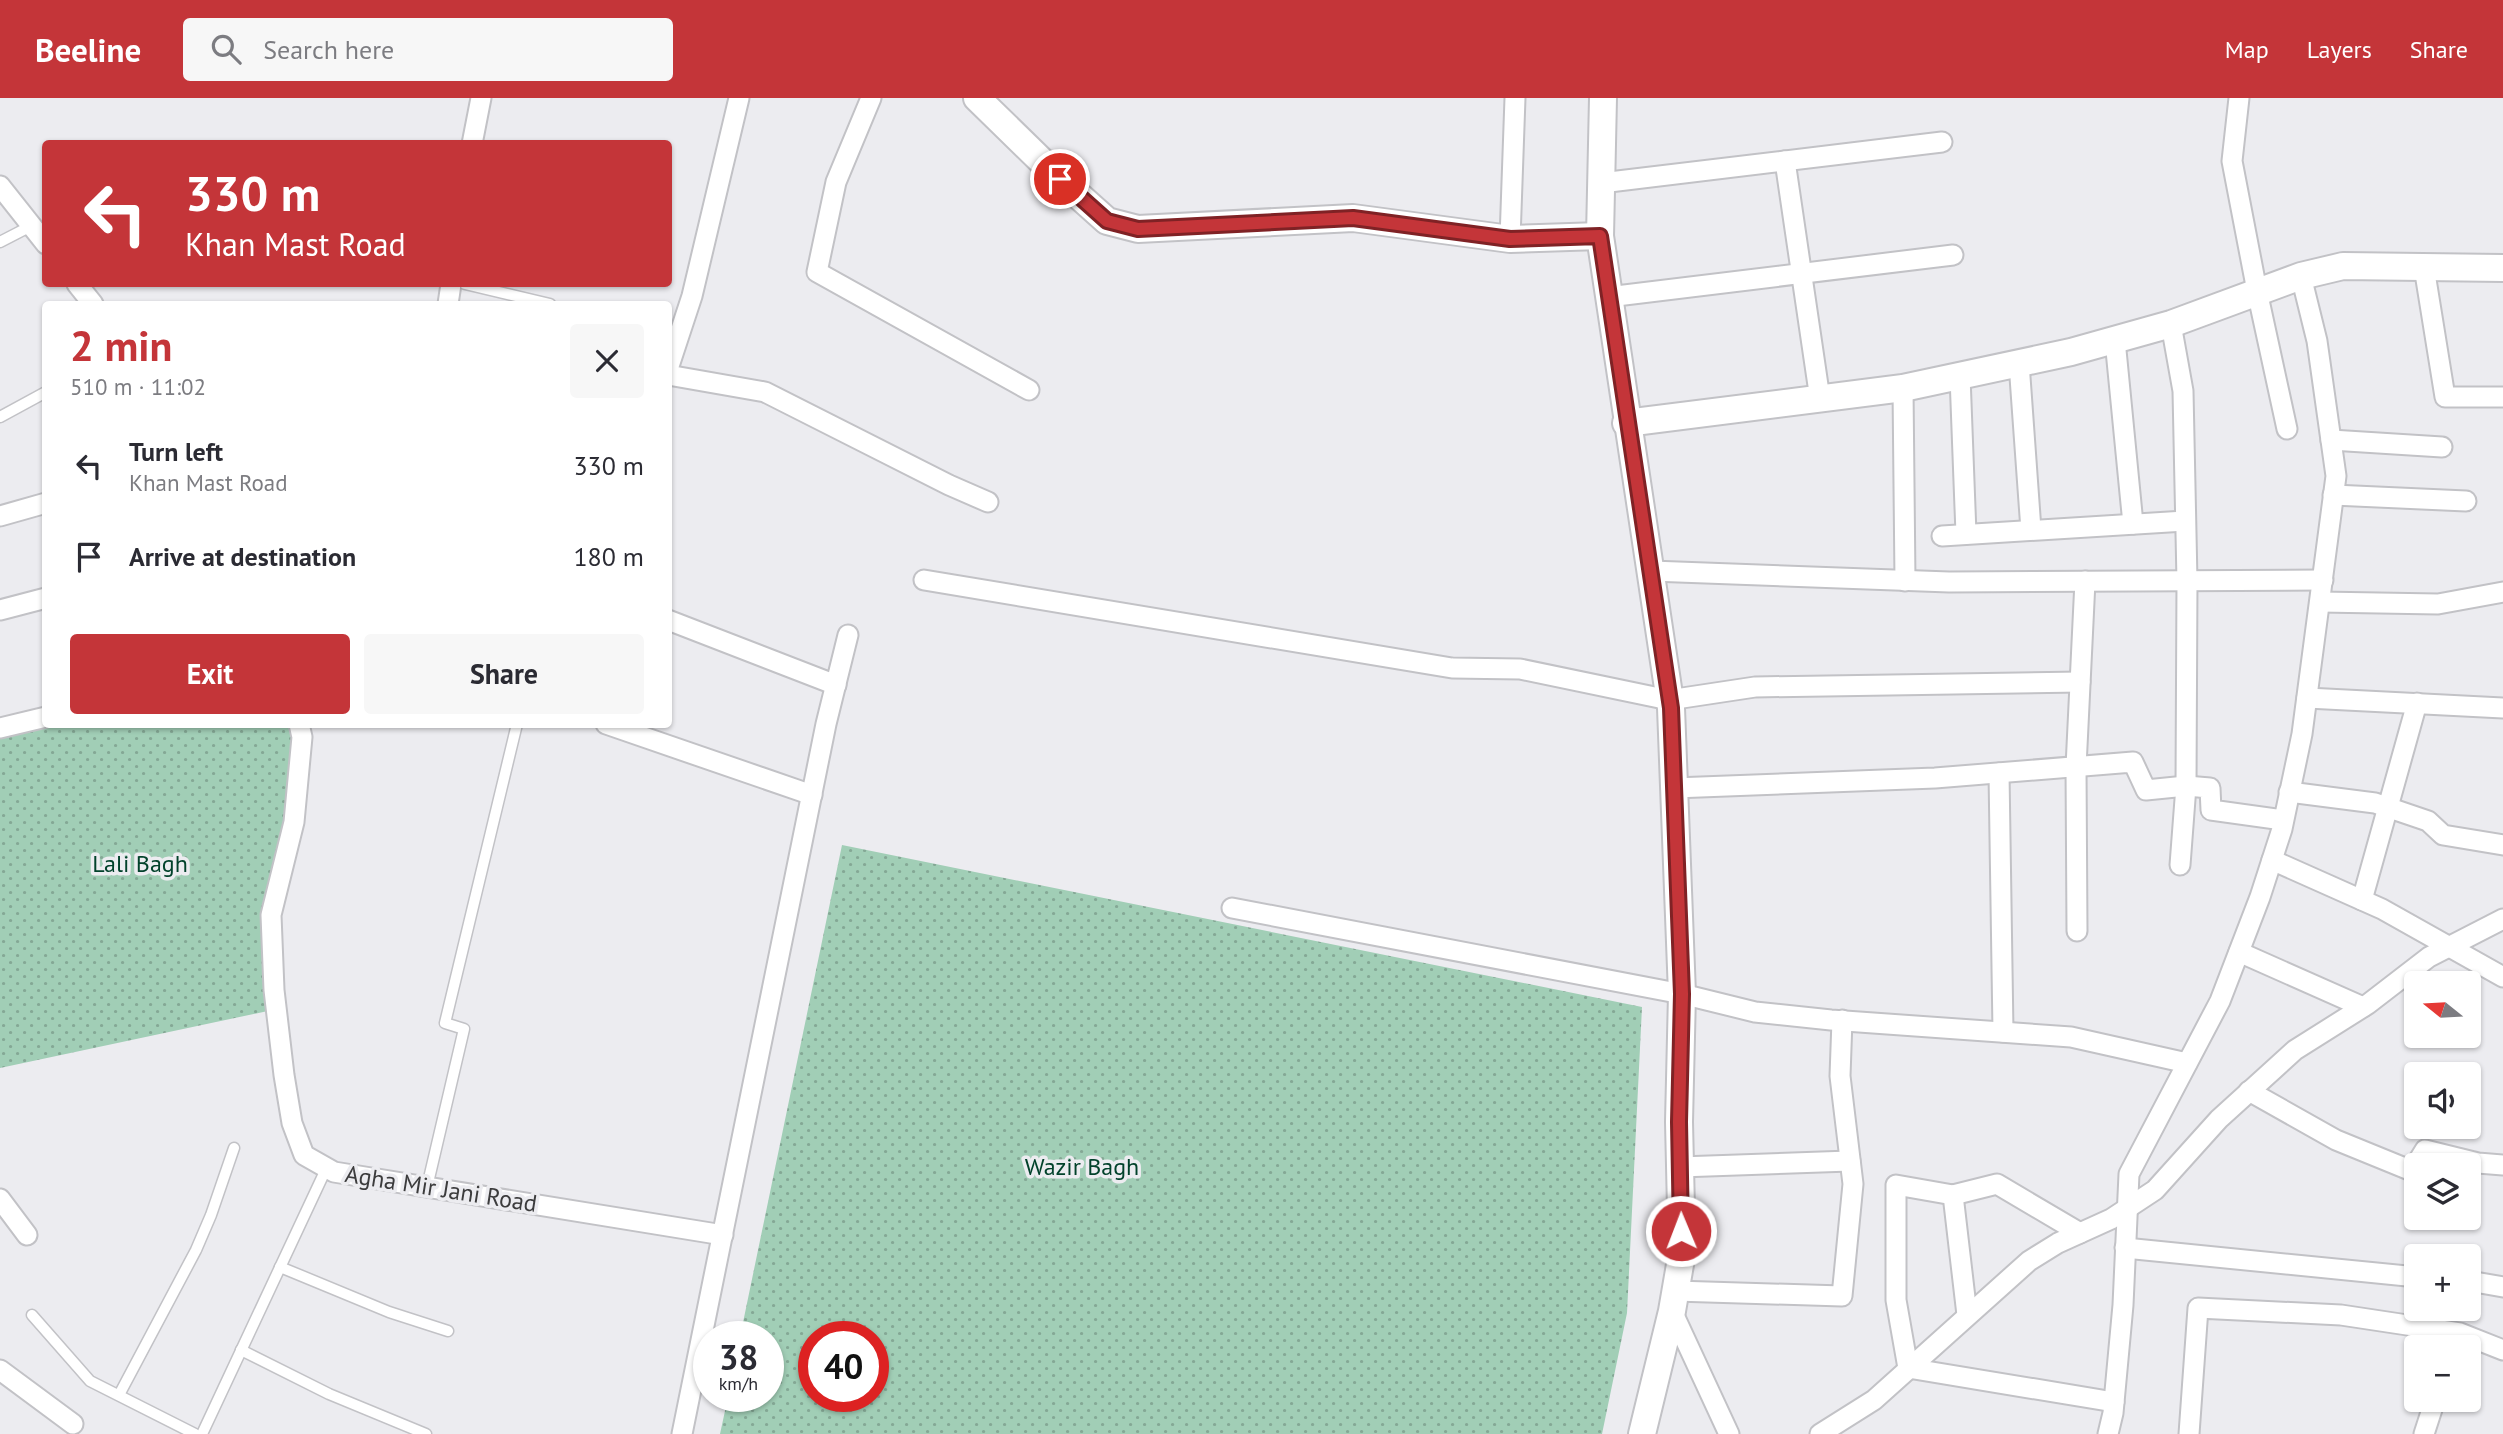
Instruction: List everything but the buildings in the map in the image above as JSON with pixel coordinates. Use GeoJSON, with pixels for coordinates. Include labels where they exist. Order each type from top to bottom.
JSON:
{"type":"FeatureCollection","features":[{"type":"Feature","properties":{"kind":"main road"},"geometry":{"type":"LineString","coordinates":[[977,98],[1107,221],[1138,229],[1353,218],[1510,239],[1600,236]]}},
{"type":"Feature","properties":{"kind":"main road"},"geometry":{"type":"LineString","coordinates":[[1603,98],[1600,236],[1626,423],[1670,700],[1682,994],[1682,1253],[1674,1301],[1642,1434]]}},
{"type":"Feature","properties":{"kind":"main road"},"geometry":{"type":"LineString","coordinates":[[1626,423],[1903,388],[2071,352],[2171,324],[2301,276],[2343,266],[2503,268]]}},
{"type":"Feature","properties":{"kind":"street"},"geometry":{"type":"LineString","coordinates":[[473,140],[481,98]]}},
{"type":"Feature","properties":{"kind":"street"},"geometry":{"type":"LineString","coordinates":[[674,335],[692,296],[739,98]]}},
{"type":"Feature","properties":{"kind":"street"},"geometry":{"type":"LineString","coordinates":[[871,98],[836,182],[817,272],[1029,390]]}},
{"type":"Feature","properties":{"kind":"street"},"geometry":{"type":"LineString","coordinates":[[1510,239],[1515,98]]}},
{"type":"Feature","properties":{"kind":"street"},"geometry":{"type":"LineString","coordinates":[[2239,98],[2232,161],[2287,429]]}},
{"type":"Feature","properties":{"kind":"street"},"geometry":{"type":"LineString","coordinates":[[1601,183],[1942,142]]}},
{"type":"Feature","properties":{"kind":"street"},"geometry":{"type":"LineString","coordinates":[[1785,161],[1820,399]]}},
{"type":"Feature","properties":{"kind":"street"},"geometry":{"type":"LineString","coordinates":[[0,186],[42,239]]}},
{"type":"Feature","properties":{"kind":"street"},"geometry":{"type":"LineString","coordinates":[[1608,297],[1953,255]]}},
{"type":"Feature","properties":{"kind":"street"},"geometry":{"type":"LineString","coordinates":[[2424,267],[2445,397],[2503,397]]}},
{"type":"Feature","properties":{"kind":"street"},"geometry":{"type":"LineString","coordinates":[[2108,1434],[2114,1402],[2123,1305],[2129,1174],[2220,1001],[2239,952],[2272,860],[2283,820],[2306,698],[2336,476],[2317,341],[2301,276]]}},
{"type":"Feature","properties":{"kind":"street"},"geometry":{"type":"LineString","coordinates":[[79,287],[91,301]]}},
{"type":"Feature","properties":{"kind":"street"},"geometry":{"type":"LineString","coordinates":[[2171,324],[2183,391],[2187,580],[2186,786],[2180,865]]}},
{"type":"Feature","properties":{"kind":"street"},"geometry":{"type":"LineString","coordinates":[[2115,340],[2133,524]]}},
{"type":"Feature","properties":{"kind":"street"},"geometry":{"type":"LineString","coordinates":[[2018,363],[2031,530]]}},
{"type":"Feature","properties":{"kind":"street"},"geometry":{"type":"LineString","coordinates":[[672,376],[765,393],[988,502]]}},
{"type":"Feature","properties":{"kind":"street"},"geometry":{"type":"LineString","coordinates":[[1960,376],[1966,534]]}},
{"type":"Feature","properties":{"kind":"street"},"geometry":{"type":"LineString","coordinates":[[1903,388],[1905,581]]}},
{"type":"Feature","properties":{"kind":"street"},"geometry":{"type":"LineString","coordinates":[[2331,439],[2442,447]]}},
{"type":"Feature","properties":{"kind":"street"},"geometry":{"type":"LineString","coordinates":[[2333,495],[2466,501]]}},
{"type":"Feature","properties":{"kind":"street"},"geometry":{"type":"LineString","coordinates":[[0,516],[42,504]]}},
{"type":"Feature","properties":{"kind":"street"},"geometry":{"type":"LineString","coordinates":[[1942,536],[2186,521]]}},
{"type":"Feature","properties":{"kind":"street"},"geometry":{"type":"LineString","coordinates":[[1651,571],[1905,581],[2323,580]]}},
{"type":"Feature","properties":{"kind":"street"},"geometry":{"type":"LineString","coordinates":[[924,580],[1452,668],[1520,669],[1670,700],[1755,687],[2080,682]]}},
{"type":"Feature","properties":{"kind":"street"},"geometry":{"type":"LineString","coordinates":[[2077,931],[2076,767],[2085,581]]}},
{"type":"Feature","properties":{"kind":"street"},"geometry":{"type":"LineString","coordinates":[[2320,602],[2438,604],[2503,593]]}},
{"type":"Feature","properties":{"kind":"street"},"geometry":{"type":"LineString","coordinates":[[0,610],[42,598]]}},
{"type":"Feature","properties":{"kind":"street"},"geometry":{"type":"LineString","coordinates":[[672,622],[836,685]]}},
{"type":"Feature","properties":{"kind":"street"},"geometry":{"type":"LineString","coordinates":[[682,1434],[812,795],[848,635]]}},
{"type":"Feature","properties":{"kind":"street"},"geometry":{"type":"LineString","coordinates":[[2306,698],[2503,708]]}},
{"type":"Feature","properties":{"kind":"street"},"geometry":{"type":"LineString","coordinates":[[2362,900],[2417,704]]}},
{"type":"Feature","properties":{"kind":"street"},"geometry":{"type":"LineString","coordinates":[[0,729],[42,718]]}},
{"type":"Feature","properties":{"kind":"street","name":"Agha Mir Jani Road"},"geometry":{"type":"LineString","coordinates":[[300,728],[302,737],[294,822],[271,915],[274,990],[284,1075],[292,1122],[303,1155],[334,1172],[723,1236]]}},
{"type":"Feature","properties":{"kind":"street"},"geometry":{"type":"LineString","coordinates":[[619,728],[812,795]]}},
{"type":"Feature","properties":{"kind":"street"},"geometry":{"type":"LineString","coordinates":[[1674,788],[1935,778],[2133,762],[2146,790],[2186,786],[2210,788],[2211,810],[2283,820]]}},
{"type":"Feature","properties":{"kind":"street"},"geometry":{"type":"LineString","coordinates":[[1999,773],[2003,1032]]}},
{"type":"Feature","properties":{"kind":"street"},"geometry":{"type":"LineString","coordinates":[[2289,792],[2375,803],[2428,821],[2443,835],[2503,845]]}},
{"type":"Feature","properties":{"kind":"street"},"geometry":{"type":"LineString","coordinates":[[2272,860],[2362,900],[2503,977]]}},
{"type":"Feature","properties":{"kind":"street"},"geometry":{"type":"LineString","coordinates":[[1232,908],[1682,994],[1755,1012],[2071,1037],[2187,1063]]}},
{"type":"Feature","properties":{"kind":"street"},"geometry":{"type":"LineString","coordinates":[[1820,1434],[1874,1400],[2029,1261],[2111,1219],[2155,1189],[2218,1119],[2295,1050],[2363,1007],[2428,957],[2503,919]]}},
{"type":"Feature","properties":{"kind":"street"},"geometry":{"type":"LineString","coordinates":[[2239,952],[2363,1007]]}},
{"type":"Feature","properties":{"kind":"street"},"geometry":{"type":"LineString","coordinates":[[1729,1434],[1674,1301],[1842,1296],[1853,1184],[1840,1076],[1842,1020]]}},
{"type":"Feature","properties":{"kind":"street"},"geometry":{"type":"LineString","coordinates":[[2249,1091],[2336,1140],[2412,1171],[2424,1150],[2478,1163],[2503,1165]]}},
{"type":"Feature","properties":{"kind":"street"},"geometry":{"type":"LineString","coordinates":[[1680,1167],[1850,1161]]}},
{"type":"Feature","properties":{"kind":"street"},"geometry":{"type":"LineString","coordinates":[[1908,1368],[1896,1300],[1896,1185],[1953,1195],[1997,1184],[2080,1233]]}},
{"type":"Feature","properties":{"kind":"street"},"geometry":{"type":"LineString","coordinates":[[1953,1195],[1967,1315]]}},
{"type":"Feature","properties":{"kind":"street"},"geometry":{"type":"LineString","coordinates":[[0,1199],[27,1234]]}},
{"type":"Feature","properties":{"kind":"street"},"geometry":{"type":"LineString","coordinates":[[2125,1248],[2404,1276]]}},
{"type":"Feature","properties":{"kind":"street"},"geometry":{"type":"LineString","coordinates":[[2481,1283],[2503,1287]]}},
{"type":"Feature","properties":{"kind":"street"},"geometry":{"type":"LineString","coordinates":[[2189,1434],[2198,1308],[2341,1315],[2460,1333],[2503,1350]]}},
{"type":"Feature","properties":{"kind":"street"},"geometry":{"type":"LineString","coordinates":[[1908,1368],[2114,1402]]}},
{"type":"Feature","properties":{"kind":"street"},"geometry":{"type":"LineString","coordinates":[[0,1370],[73,1424]]}},
{"type":"Feature","properties":{"kind":"street"},"geometry":{"type":"LineString","coordinates":[[2424,1434],[2431,1412]]}},
{"type":"Feature","properties":{"kind":"lane"},"geometry":{"type":"LineString","coordinates":[[0,242],[31,226]]}},
{"type":"Feature","properties":{"kind":"lane"},"geometry":{"type":"LineString","coordinates":[[479,287],[537,301]]}},
{"type":"Feature","properties":{"kind":"lane"},"geometry":{"type":"LineString","coordinates":[[0,417],[42,394]]}},
{"type":"Feature","properties":{"kind":"lane"},"geometry":{"type":"LineString","coordinates":[[427,1187],[464,1029],[444,1023],[516,728]]}},
{"type":"Feature","properties":{"kind":"lane"},"geometry":{"type":"LineString","coordinates":[[119,1395],[196,1250],[234,1148]]}},
{"type":"Feature","properties":{"kind":"lane"},"geometry":{"type":"LineString","coordinates":[[202,1434],[327,1167]]}},
{"type":"Feature","properties":{"kind":"lane"},"geometry":{"type":"LineString","coordinates":[[280,1267],[390,1312],[449,1331]]}},
{"type":"Feature","properties":{"kind":"lane"},"geometry":{"type":"LineString","coordinates":[[32,1315],[90,1381],[195,1434]]}},
{"type":"Feature","properties":{"kind":"lane"},"geometry":{"type":"LineString","coordinates":[[241,1350],[329,1394],[426,1434]]}},
{"type":"Feature","properties":{"kind":"green space","name":"Lali Bagh"},"geometry":{"type":"Polygon","coordinates":[[[0,725],[42,725],[42,728],[299,728],[271,915],[277,1009],[0,1068],[0,725]]]}},
{"type":"Feature","properties":{"kind":"green space","name":"Wazir Bagh"},"geometry":{"type":"Polygon","coordinates":[[[842,845],[1642,1007],[1627,1313],[1602,1434],[720,1434],[725,1412],[784,1412],[784,1321],[743,1321],[842,845]]]}},
{"type":"Feature","properties":{"kind":"route"},"geometry":{"type":"LineString","coordinates":[[1060,179],[1107,221],[1138,229],[1353,218],[1510,239],[1600,236],[1626,423],[1671,708],[1682,994],[1679,1122],[1681,1231]]}}]}
